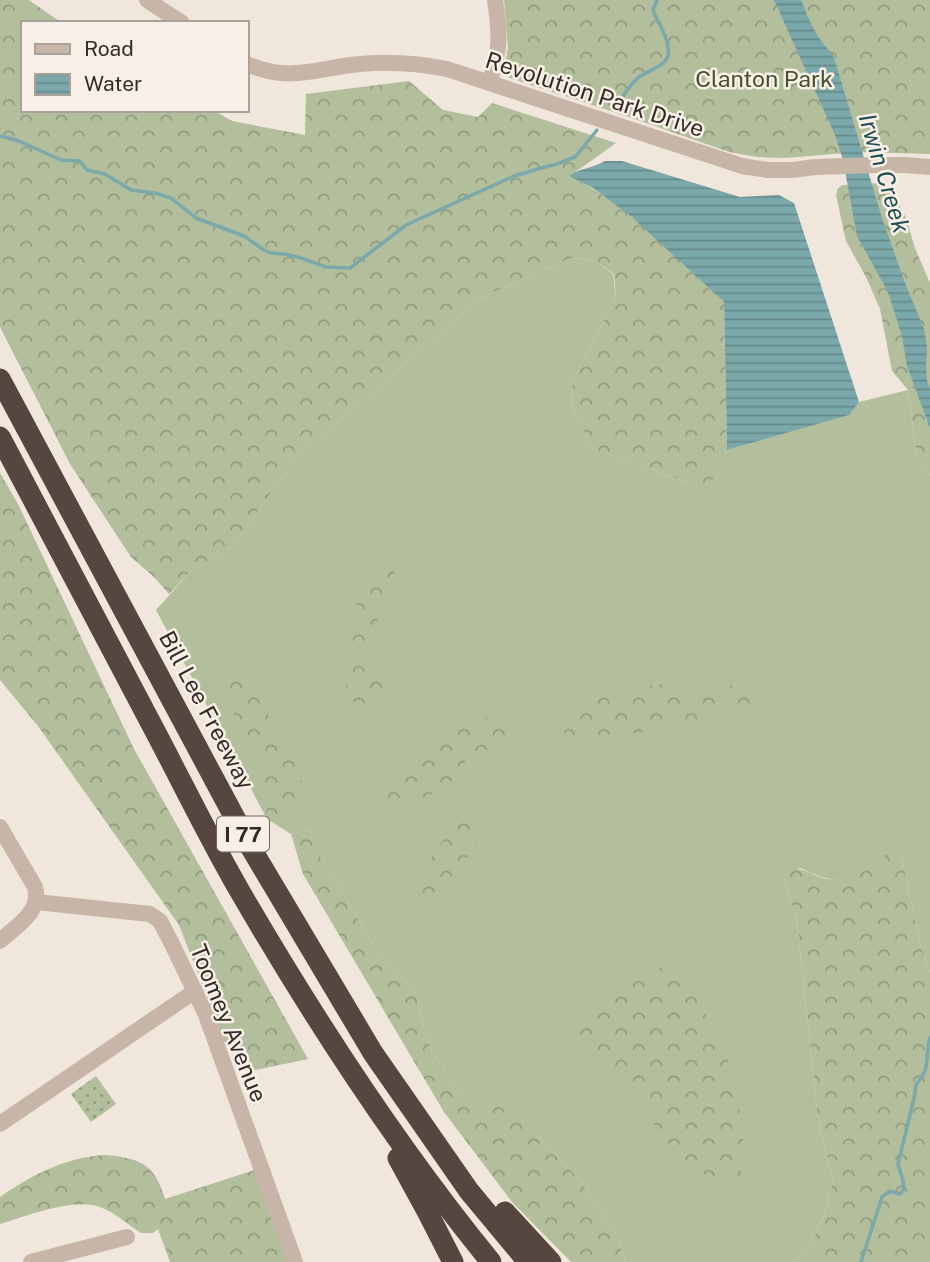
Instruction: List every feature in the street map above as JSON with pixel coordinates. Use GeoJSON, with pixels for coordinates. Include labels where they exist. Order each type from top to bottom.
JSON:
{"type":"FeatureCollection","features":[{"type":"Feature","properties":{"kind":"highway","name":"Bill Lee Freeway"},"geometry":{"type":"LineString","coordinates":[[0,379],[251,848],[373,1054],[469,1191],[528,1262]]}},
{"type":"Feature","properties":{"kind":"highway","name":"I 77"},"geometry":{"type":"LineString","coordinates":[[0,437],[241,894],[319,1023],[409,1155],[491,1262]]}},
{"type":"Feature","properties":{"kind":"highway"},"geometry":{"type":"LineString","coordinates":[[373,1054],[492,1198],[551,1262]]}},
{"type":"Feature","properties":{"kind":"highway"},"geometry":{"type":"LineString","coordinates":[[353,1072],[453,1262]]}},
{"type":"Feature","properties":{"kind":"street"},"geometry":{"type":"LineString","coordinates":[[147,0],[179,21]]}},
{"type":"Feature","properties":{"kind":"street"},"geometry":{"type":"LineString","coordinates":[[489,83],[500,43],[495,0]]}},
{"type":"Feature","properties":{"kind":"street","name":"Revolution Park Drive"},"geometry":{"type":"LineString","coordinates":[[248,64],[276,73],[296,74],[383,62],[409,62],[447,69],[742,166],[766,170],[905,164],[930,167]]}},
{"type":"Feature","properties":{"kind":"street"},"geometry":{"type":"LineString","coordinates":[[0,827],[35,887],[37,896],[32,912],[0,941]]}},
{"type":"Feature","properties":{"kind":"street","name":"Toomey Avenue"},"geometry":{"type":"LineString","coordinates":[[36,902],[150,914],[157,918],[195,991],[214,1037],[295,1262]]}},
{"type":"Feature","properties":{"kind":"street"},"geometry":{"type":"LineString","coordinates":[[0,1124],[195,991]]}},
{"type":"Feature","properties":{"kind":"street"},"geometry":{"type":"LineString","coordinates":[[31,1262],[127,1237]]}},
{"type":"Feature","properties":{"kind":"green space"},"geometry":{"type":"Polygon","coordinates":[[[0,0],[29,0],[59,21],[21,21],[21,112],[216,112],[232,121],[305,135],[306,94],[409,81],[443,110],[478,117],[492,103],[616,143],[570,176],[592,188],[632,217],[724,302],[727,450],[709,487],[689,483],[591,448],[574,410],[571,397],[573,380],[616,298],[614,274],[594,260],[571,258],[481,298],[295,459],[234,545],[190,572],[169,594],[131,557],[70,464],[0,327],[0,0]]]}},
{"type":"Feature","properties":{"kind":"green space","name":"Clanton Park"},"geometry":{"type":"Polygon","coordinates":[[[504,0],[930,0],[930,154],[858,152],[786,158],[729,152],[510,78],[504,74],[508,47],[504,0]]]}},
{"type":"Feature","properties":{"kind":"green space"},"geometry":{"type":"Polygon","coordinates":[[[880,183],[888,188],[906,218],[930,283],[930,475],[924,472],[916,451],[908,390],[892,371],[880,309],[846,241],[836,195],[838,188],[843,185],[880,183]]]}},
{"type":"Feature","properties":{"kind":"green space"},"geometry":{"type":"Polygon","coordinates":[[[571,258],[594,260],[613,274],[616,298],[573,380],[571,397],[574,410],[591,448],[689,483],[708,486],[727,450],[848,415],[859,402],[908,390],[916,451],[924,472],[930,475],[930,972],[921,947],[901,854],[884,853],[883,860],[871,868],[843,880],[825,878],[800,868],[783,874],[797,922],[818,1120],[833,1181],[824,1216],[808,1249],[794,1262],[626,1262],[615,1233],[581,1181],[539,1136],[473,1100],[452,1082],[432,1052],[417,997],[397,970],[375,948],[318,853],[309,830],[291,834],[267,819],[156,610],[190,572],[234,545],[295,459],[481,298],[571,258]]]}},
{"type":"Feature","properties":{"kind":"green space"},"geometry":{"type":"Polygon","coordinates":[[[0,473],[18,504],[134,749],[308,1059],[250,1071],[224,1041],[179,925],[38,726],[0,680],[0,473]]]}},
{"type":"Feature","properties":{"kind":"green space"},"geometry":{"type":"Polygon","coordinates":[[[384,564],[392,566],[398,580],[386,598],[370,642],[371,663],[387,682],[387,695],[378,707],[367,710],[347,692],[352,622],[356,605],[365,588],[384,564]]]}},
{"type":"Feature","properties":{"kind":"green space"},"geometry":{"type":"Polygon","coordinates":[[[241,671],[298,764],[306,805],[267,819],[264,769],[216,683],[241,671]]]}},
{"type":"Feature","properties":{"kind":"green space"},"geometry":{"type":"Polygon","coordinates":[[[740,682],[753,686],[758,696],[754,701],[702,722],[581,744],[564,735],[566,717],[579,704],[647,686],[670,683],[691,692],[715,691],[740,682]]]}},
{"type":"Feature","properties":{"kind":"green space"},"geometry":{"type":"Polygon","coordinates":[[[487,717],[512,734],[513,739],[500,749],[485,750],[466,760],[451,781],[427,798],[387,809],[379,800],[378,787],[399,771],[410,769],[430,758],[447,732],[465,721],[487,717]]]}},
{"type":"Feature","properties":{"kind":"green space"},"geometry":{"type":"Polygon","coordinates":[[[473,814],[481,815],[482,825],[473,848],[457,872],[439,891],[431,898],[423,896],[417,879],[456,822],[473,814]]]}},
{"type":"Feature","properties":{"kind":"green space"},"geometry":{"type":"Polygon","coordinates":[[[309,830],[318,853],[375,948],[397,970],[417,997],[432,1052],[452,1082],[473,1100],[491,1100],[539,1136],[581,1181],[615,1233],[626,1262],[571,1262],[512,1202],[444,1112],[303,874],[291,834],[309,830]]]}},
{"type":"Feature","properties":{"kind":"green space"},"geometry":{"type":"Polygon","coordinates":[[[887,849],[897,850],[901,854],[921,947],[930,972],[930,1262],[794,1262],[808,1249],[824,1216],[833,1181],[818,1120],[797,922],[783,874],[788,869],[798,869],[829,879],[846,879],[883,860],[887,849]]]}},
{"type":"Feature","properties":{"kind":"green space"},"geometry":{"type":"Polygon","coordinates":[[[680,962],[736,1077],[745,1156],[736,1190],[687,1166],[658,1132],[642,1101],[567,1032],[592,1020],[625,979],[680,962]]]}},
{"type":"Feature","properties":{"kind":"green space"},"geometry":{"type":"Polygon","coordinates":[[[96,1076],[116,1104],[91,1122],[71,1094],[96,1076]]]}},
{"type":"Feature","properties":{"kind":"green space"},"geometry":{"type":"Polygon","coordinates":[[[105,1155],[128,1158],[151,1170],[165,1199],[261,1168],[295,1262],[170,1262],[158,1229],[153,1233],[141,1233],[111,1212],[90,1205],[64,1206],[0,1224],[0,1197],[12,1189],[63,1163],[105,1155]]]}},
{"type":"Feature","properties":{"kind":"water"},"geometry":{"type":"Polygon","coordinates":[[[774,0],[801,0],[818,36],[833,54],[882,218],[924,329],[927,381],[930,388],[930,428],[907,366],[902,336],[888,292],[857,236],[843,160],[835,135],[774,0]]]}},
{"type":"Feature","properties":{"kind":"water"},"geometry":{"type":"Polygon","coordinates":[[[605,161],[622,161],[740,197],[779,195],[794,203],[859,402],[849,415],[727,450],[724,302],[632,217],[593,188],[569,176],[605,161]]]}},
{"type":"Feature","properties":{"kind":"waterway"},"geometry":{"type":"LineString","coordinates":[[618,104],[639,77],[661,65],[668,56],[666,38],[653,10],[657,0]]}},
{"type":"Feature","properties":{"kind":"waterway"},"geometry":{"type":"LineString","coordinates":[[0,136],[19,141],[61,160],[80,161],[87,170],[105,174],[131,190],[171,198],[196,218],[244,236],[271,253],[301,258],[326,267],[350,268],[406,225],[514,176],[575,157],[597,130]]}},
{"type":"Feature","properties":{"kind":"waterway"},"geometry":{"type":"LineString","coordinates":[[861,1262],[882,1197],[890,1191],[900,1194],[904,1189],[898,1164],[916,1087],[926,1069],[930,1038]]}},
{"type":"Feature","properties":{"kind":"water label","name":"Irwin Creek"},"geometry":{"type":"Point","coordinates":[885,173]}}]}
